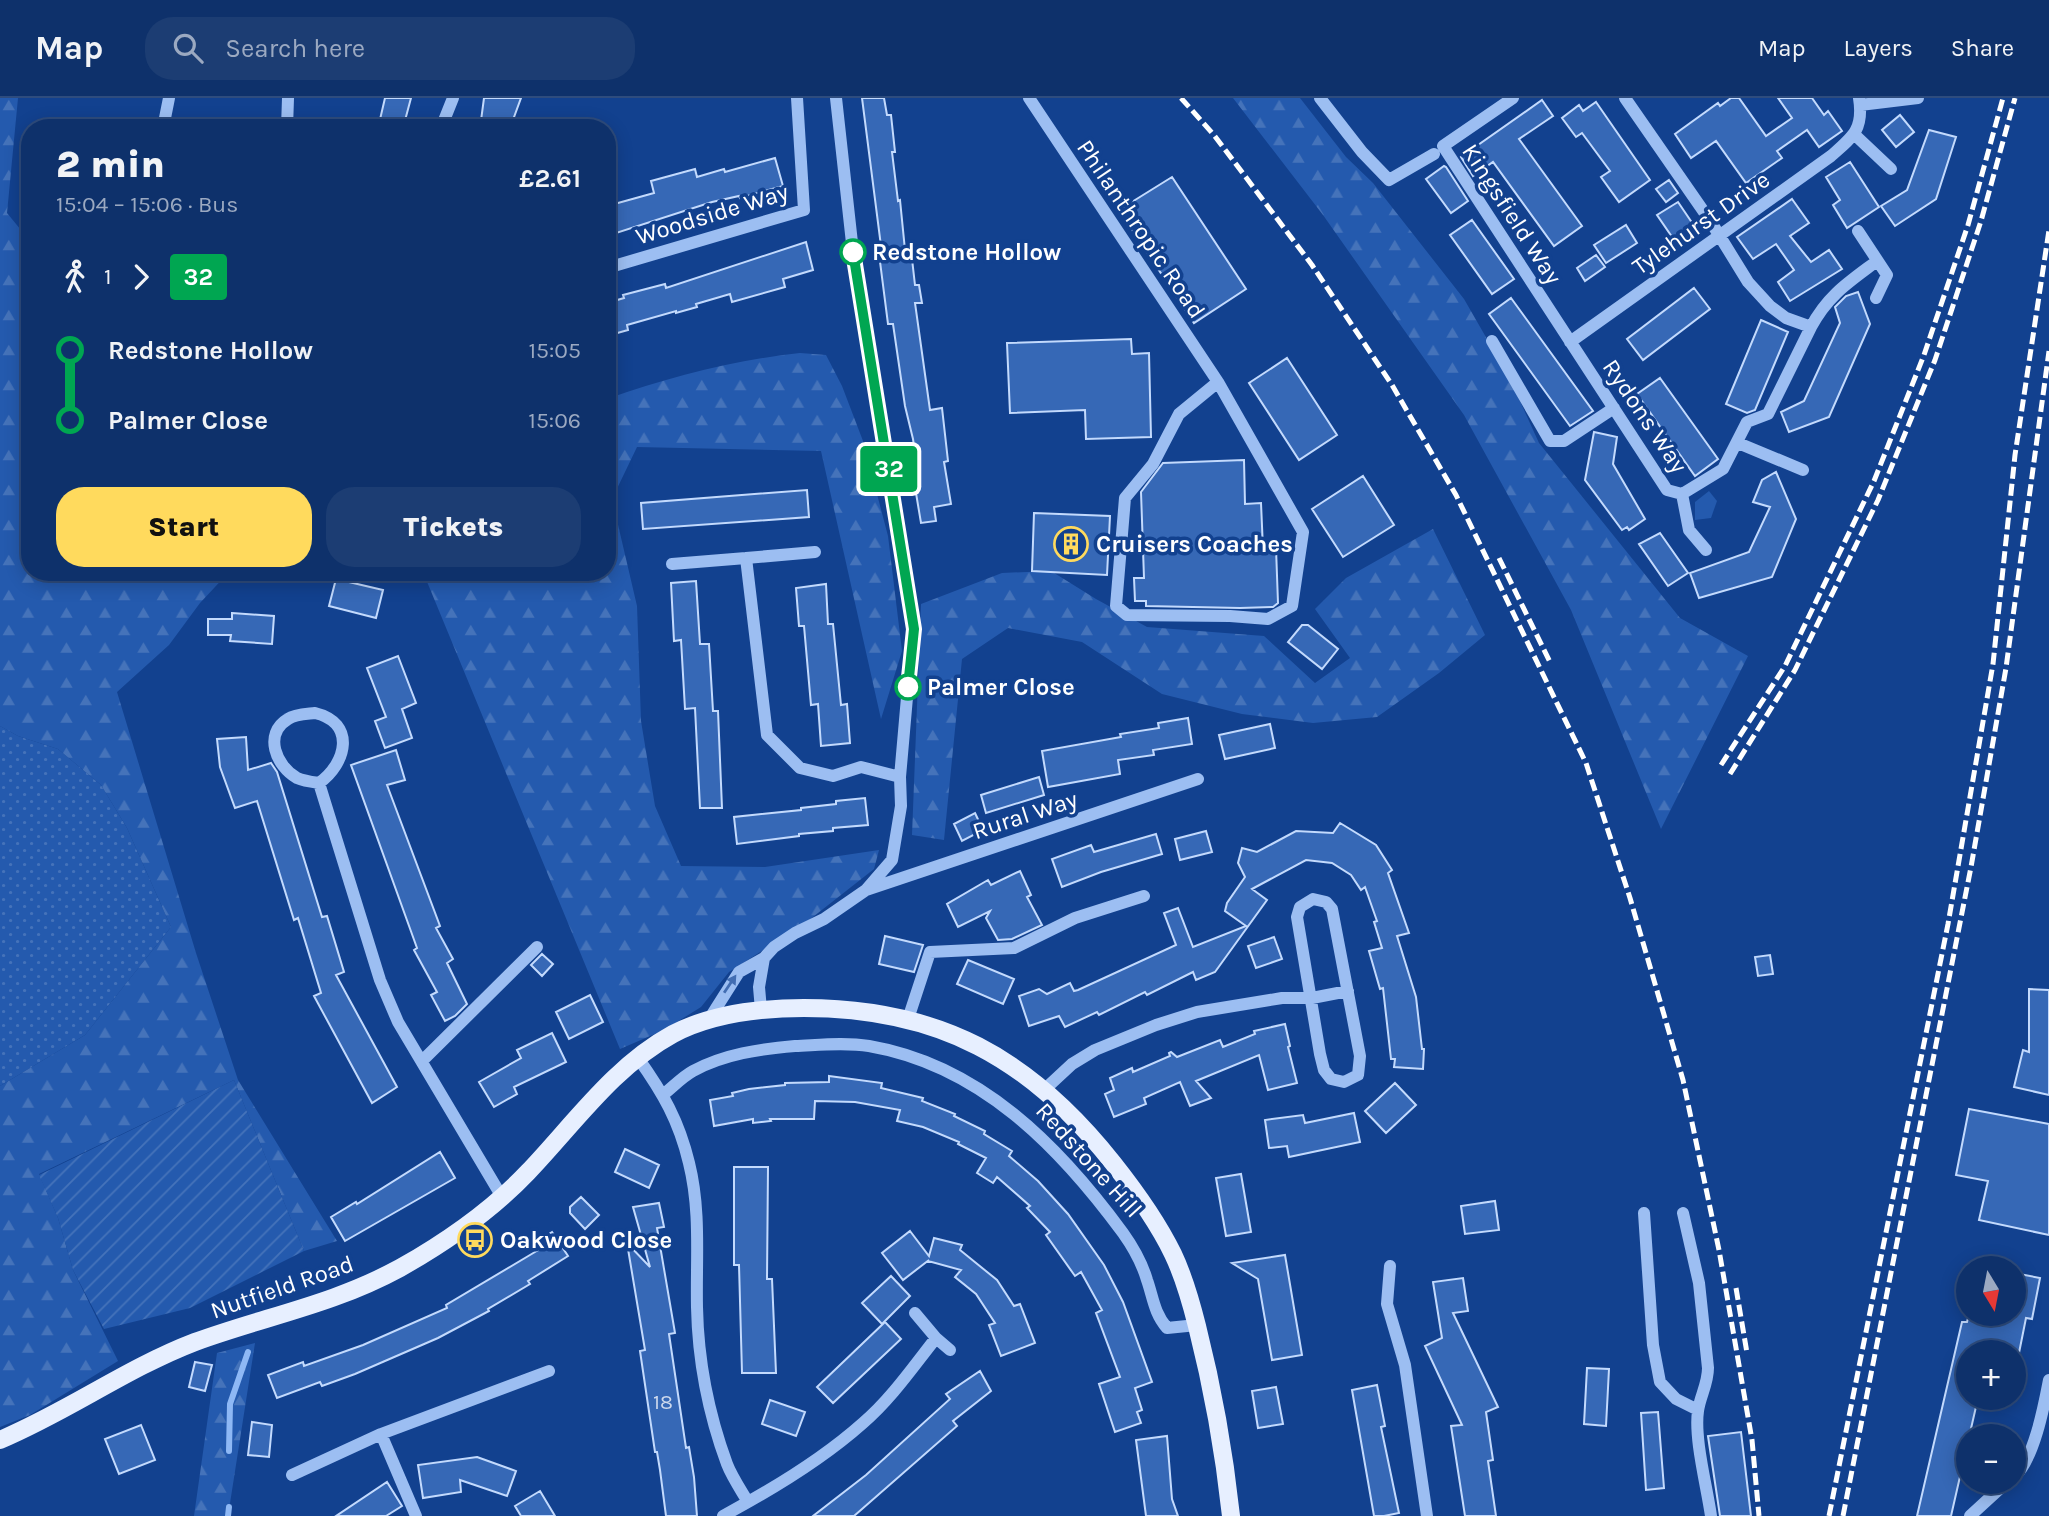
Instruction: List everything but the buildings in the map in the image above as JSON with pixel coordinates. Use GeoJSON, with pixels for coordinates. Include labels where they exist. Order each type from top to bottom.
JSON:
{"type":"FeatureCollection","features":[{"type":"Feature","properties":{"kind":"main road","name":"Redstone Hill"},"geometry":{"type":"LineString","coordinates":[[761,1010],[842,1008],[877,1012],[959,1036],[987,1049],[1044,1090],[1087,1130],[1136,1191],[1175,1258],[1197,1325],[1218,1417],[1231,1516]]}},
{"type":"Feature","properties":{"kind":"main road","name":"Nutfield Road"},"geometry":{"type":"LineString","coordinates":[[0,1440],[193,1343],[332,1300],[441,1243],[502,1197],[600,1093],[638,1058],[674,1034],[708,1021],[761,1010]]}},
{"type":"Feature","properties":{"kind":"street"},"geometry":{"type":"LineString","coordinates":[[165,119],[169,98]]}},
{"type":"Feature","properties":{"kind":"street"},"geometry":{"type":"LineString","coordinates":[[287,119],[288,98]]}},
{"type":"Feature","properties":{"kind":"street"},"geometry":{"type":"LineString","coordinates":[[445,119],[453,98]]}},
{"type":"Feature","properties":{"kind":"street","name":"Woodside Way"},"geometry":{"type":"LineString","coordinates":[[616,265],[804,209],[797,98]]}},
{"type":"Feature","properties":{"kind":"street"},"geometry":{"type":"LineString","coordinates":[[708,1021],[739,972],[764,958],[774,947],[795,933],[824,919],[866,890],[892,860],[901,806],[900,777],[914,629],[853,252],[836,98]]}},
{"type":"Feature","properties":{"kind":"street","name":"Philanthropic Road"},"geometry":{"type":"LineString","coordinates":[[1029,98],[1219,382],[1303,532],[1292,606],[1268,619],[1127,615],[1116,606],[1125,498],[1153,464],[1179,414],[1219,382]]}},
{"type":"Feature","properties":{"kind":"street"},"geometry":{"type":"LineString","coordinates":[[1320,98],[1362,152],[1389,180],[1434,154]]}},
{"type":"Feature","properties":{"kind":"street","name":"Kingsfield Way"},"geometry":{"type":"LineString","coordinates":[[1513,98],[1443,146],[1570,342]]}},
{"type":"Feature","properties":{"kind":"street"},"geometry":{"type":"LineString","coordinates":[[1625,98],[1748,282],[1770,306],[1786,318],[1811,327]]}},
{"type":"Feature","properties":{"kind":"street"},"geometry":{"type":"LineString","coordinates":[[1891,169],[1855,135],[1861,115],[1860,101],[1918,98]]}},
{"type":"Feature","properties":{"kind":"street","name":"Tylehurst Drive"},"geometry":{"type":"LineString","coordinates":[[1570,342],[1720,237],[1831,156],[1855,135]]}},
{"type":"Feature","properties":{"kind":"street"},"geometry":{"type":"LineString","coordinates":[[1858,231],[1887,275],[1876,298]]}},
{"type":"Feature","properties":{"kind":"street","name":"Rydons Way"},"geometry":{"type":"LineString","coordinates":[[1570,342],[1667,490],[1682,495],[1723,468],[1747,422],[1768,414],[1821,307],[1877,261]]}},
{"type":"Feature","properties":{"kind":"street"},"geometry":{"type":"LineString","coordinates":[[1492,341],[1550,441],[1564,441],[1614,408]]}},
{"type":"Feature","properties":{"kind":"street"},"geometry":{"type":"LineString","coordinates":[[1738,443],[1803,470]]}},
{"type":"Feature","properties":{"kind":"street"},"geometry":{"type":"LineString","coordinates":[[1682,495],[1689,530],[1706,550]]}},
{"type":"Feature","properties":{"kind":"street"},"geometry":{"type":"LineString","coordinates":[[672,564],[815,552]]}},
{"type":"Feature","properties":{"kind":"street"},"geometry":{"type":"LineString","coordinates":[[746,558],[768,735],[800,768],[833,776],[861,767],[900,777]]}},
{"type":"Feature","properties":{"kind":"street"},"geometry":{"type":"LineString","coordinates":[[315,713],[327,716],[337,722],[342,732],[340,760],[331,775],[319,783],[296,778],[277,759],[274,740],[281,724],[290,717],[315,713]]}},
{"type":"Feature","properties":{"kind":"street","name":"Rural Way"},"geometry":{"type":"LineString","coordinates":[[866,890],[1198,779]]}},
{"type":"Feature","properties":{"kind":"street"},"geometry":{"type":"LineString","coordinates":[[319,783],[380,981],[398,1022],[502,1197]]}},
{"type":"Feature","properties":{"kind":"street"},"geometry":{"type":"LineString","coordinates":[[908,1019],[930,952],[1014,948],[1075,918],[1144,896]]}},
{"type":"Feature","properties":{"kind":"street"},"geometry":{"type":"LineString","coordinates":[[1313,899],[1326,902],[1332,909],[1348,991],[1360,1067],[1358,1075],[1344,1082],[1331,1079],[1324,1070],[1297,917],[1300,906],[1313,899]]}},
{"type":"Feature","properties":{"kind":"street"},"geometry":{"type":"LineString","coordinates":[[422,1061],[537,947]]}},
{"type":"Feature","properties":{"kind":"street"},"geometry":{"type":"LineString","coordinates":[[761,1010],[759,987],[764,958]]}},
{"type":"Feature","properties":{"kind":"street"},"geometry":{"type":"LineString","coordinates":[[1044,1090],[1072,1064],[1095,1050],[1156,1025],[1198,1012],[1282,998],[1312,998],[1348,991]]}},
{"type":"Feature","properties":{"kind":"street","name":"Redstone Hill"},"geometry":{"type":"LineString","coordinates":[[664,1094],[691,1072],[727,1056],[775,1048],[867,1046],[902,1054],[938,1068],[970,1083],[1022,1118],[1125,1235],[1147,1278],[1160,1319],[1167,1328],[1197,1325]]}},
{"type":"Feature","properties":{"kind":"street"},"geometry":{"type":"LineString","coordinates":[[638,1058],[664,1094],[681,1135],[694,1189],[698,1224],[697,1309],[705,1381],[728,1466],[748,1502]]}},
{"type":"Feature","properties":{"kind":"street"},"geometry":{"type":"LineString","coordinates":[[1644,1213],[1653,1345],[1660,1382],[1676,1399],[1698,1410]]}},
{"type":"Feature","properties":{"kind":"street"},"geometry":{"type":"LineString","coordinates":[[1684,1213],[1699,1283],[1708,1368],[1708,1381],[1698,1410],[1698,1432],[1711,1516]]}},
{"type":"Feature","properties":{"kind":"street"},"geometry":{"type":"LineString","coordinates":[[1391,1266],[1387,1304],[1405,1365],[1427,1516]]}},
{"type":"Feature","properties":{"kind":"street"},"geometry":{"type":"LineString","coordinates":[[915,1313],[950,1350]]}},
{"type":"Feature","properties":{"kind":"street"},"geometry":{"type":"LineString","coordinates":[[723,1516],[789,1479],[864,1422],[899,1385],[936,1338]]}},
{"type":"Feature","properties":{"kind":"street"},"geometry":{"type":"LineString","coordinates":[[292,1475],[381,1434],[550,1371]]}},
{"type":"Feature","properties":{"kind":"street"},"geometry":{"type":"LineString","coordinates":[[2026,1459],[2035,1440],[2049,1380]]}},
{"type":"Feature","properties":{"kind":"street"},"geometry":{"type":"LineString","coordinates":[[381,1434],[416,1516]]}},
{"type":"Feature","properties":{"kind":"street"},"geometry":{"type":"LineString","coordinates":[[1969,1516],[1994,1494]]}},
{"type":"Feature","properties":{"kind":"green space"},"geometry":{"type":"Polygon","coordinates":[[[0,98],[18,98],[7,213],[21,230],[21,581],[221,581],[200,603],[169,645],[117,692],[196,953],[238,1080],[337,1241],[304,1251],[234,1080],[39,1174],[58,1218],[73,1270],[118,1361],[30,1415],[0,1427],[0,1086],[85,1035],[171,927],[127,828],[101,785],[58,749],[18,736],[0,726],[0,98]]]}},
{"type":"Feature","properties":{"kind":"green space"},"geometry":{"type":"Polygon","coordinates":[[[1233,98],[1300,98],[1346,157],[1373,183],[1464,299],[1510,379],[1539,443],[1680,618],[1748,656],[1661,829],[1571,610],[1464,415],[1323,215],[1233,98]]]}},
{"type":"Feature","properties":{"kind":"green space"},"geometry":{"type":"Polygon","coordinates":[[[800,353],[826,355],[842,386],[863,441],[888,536],[902,651],[881,719],[821,451],[637,447],[616,491],[616,396],[702,370],[800,353]]]}},
{"type":"Feature","properties":{"kind":"green space"},"geometry":{"type":"Polygon","coordinates":[[[1709,491],[1717,501],[1711,518],[1695,520],[1695,502],[1709,491]]]}},
{"type":"Feature","properties":{"kind":"green space"},"geometry":{"type":"Polygon","coordinates":[[[616,516],[637,606],[641,721],[655,806],[681,866],[765,867],[879,850],[874,869],[804,924],[729,972],[701,1007],[664,1030],[620,1049],[427,581],[616,581],[616,516]]]}},
{"type":"Feature","properties":{"kind":"green space"},"geometry":{"type":"Polygon","coordinates":[[[1433,529],[1485,635],[1439,673],[1377,717],[1313,723],[1242,714],[1162,694],[1082,642],[1008,628],[962,659],[944,840],[912,835],[921,604],[1002,573],[1051,571],[1147,627],[1264,636],[1315,683],[1350,658],[1315,609],[1346,578],[1433,529]]]}},
{"type":"Feature","properties":{"kind":"green space"},"geometry":{"type":"Polygon","coordinates":[[[0,726],[18,736],[58,749],[101,785],[127,828],[171,927],[85,1035],[0,1086],[0,726]]]}},
{"type":"Feature","properties":{"kind":"green space"},"geometry":{"type":"Polygon","coordinates":[[[234,1080],[304,1251],[190,1308],[104,1329],[73,1270],[58,1218],[39,1175],[234,1080]]]}},
{"type":"Feature","properties":{"kind":"green space"},"geometry":{"type":"Polygon","coordinates":[[[255,1343],[228,1516],[194,1516],[217,1353],[255,1343]]]}},
{"type":"Feature","properties":{"kind":"waterway"},"geometry":{"type":"LineString","coordinates":[[229,1451],[230,1404],[248,1352]]}},
{"type":"Feature","properties":{"kind":"waterway"},"geometry":{"type":"LineString","coordinates":[[228,1516],[229,1507]]}},
{"type":"Feature","properties":{"kind":"railway"},"geometry":{"type":"LineString","coordinates":[[1181,98],[1214,135],[1312,265],[1392,385],[1456,495],[1586,763],[1630,898],[1683,1080],[1719,1250],[1752,1440],[1759,1516]]}},
{"type":"Feature","properties":{"kind":"railway"},"geometry":{"type":"LineString","coordinates":[[1721,765],[1785,666],[1874,481],[1924,355],[1968,225],[2003,98]]}},
{"type":"Feature","properties":{"kind":"railway"},"geometry":{"type":"LineString","coordinates":[[1730,774],[1795,670],[1878,500],[1935,360],[1981,221],[2015,98]]}},
{"type":"Feature","properties":{"kind":"railway"},"geometry":{"type":"LineString","coordinates":[[1829,1516],[1948,924],[1993,664],[2015,455],[2049,230]]}},
{"type":"Feature","properties":{"kind":"railway"},"geometry":{"type":"LineString","coordinates":[[1843,1516],[1971,867],[2006,668],[2049,351]]}},
{"type":"Feature","properties":{"kind":"railway"},"geometry":{"type":"LineString","coordinates":[[1499,558],[1550,662]]}},
{"type":"Feature","properties":{"kind":"railway"},"geometry":{"type":"LineString","coordinates":[[1736,1288],[1747,1353]]}},
{"type":"Feature","properties":{"kind":"bus line","name":"32"},"geometry":{"type":"LineString","coordinates":[[853,252],[914,629],[908,687]]}},
{"type":"Feature","properties":{"kind":"place","name":"Redstone Hollow"},"geometry":{"type":"Point","coordinates":[853,252]}},
{"type":"Feature","properties":{"kind":"place","name":"Cruisers Coaches"},"geometry":{"type":"Point","coordinates":[1071,544]}},
{"type":"Feature","properties":{"kind":"place","name":"Palmer Close"},"geometry":{"type":"Point","coordinates":[908,687]}},
{"type":"Feature","properties":{"kind":"place","name":"Oakwood Close"},"geometry":{"type":"Point","coordinates":[475,1240]}}]}
